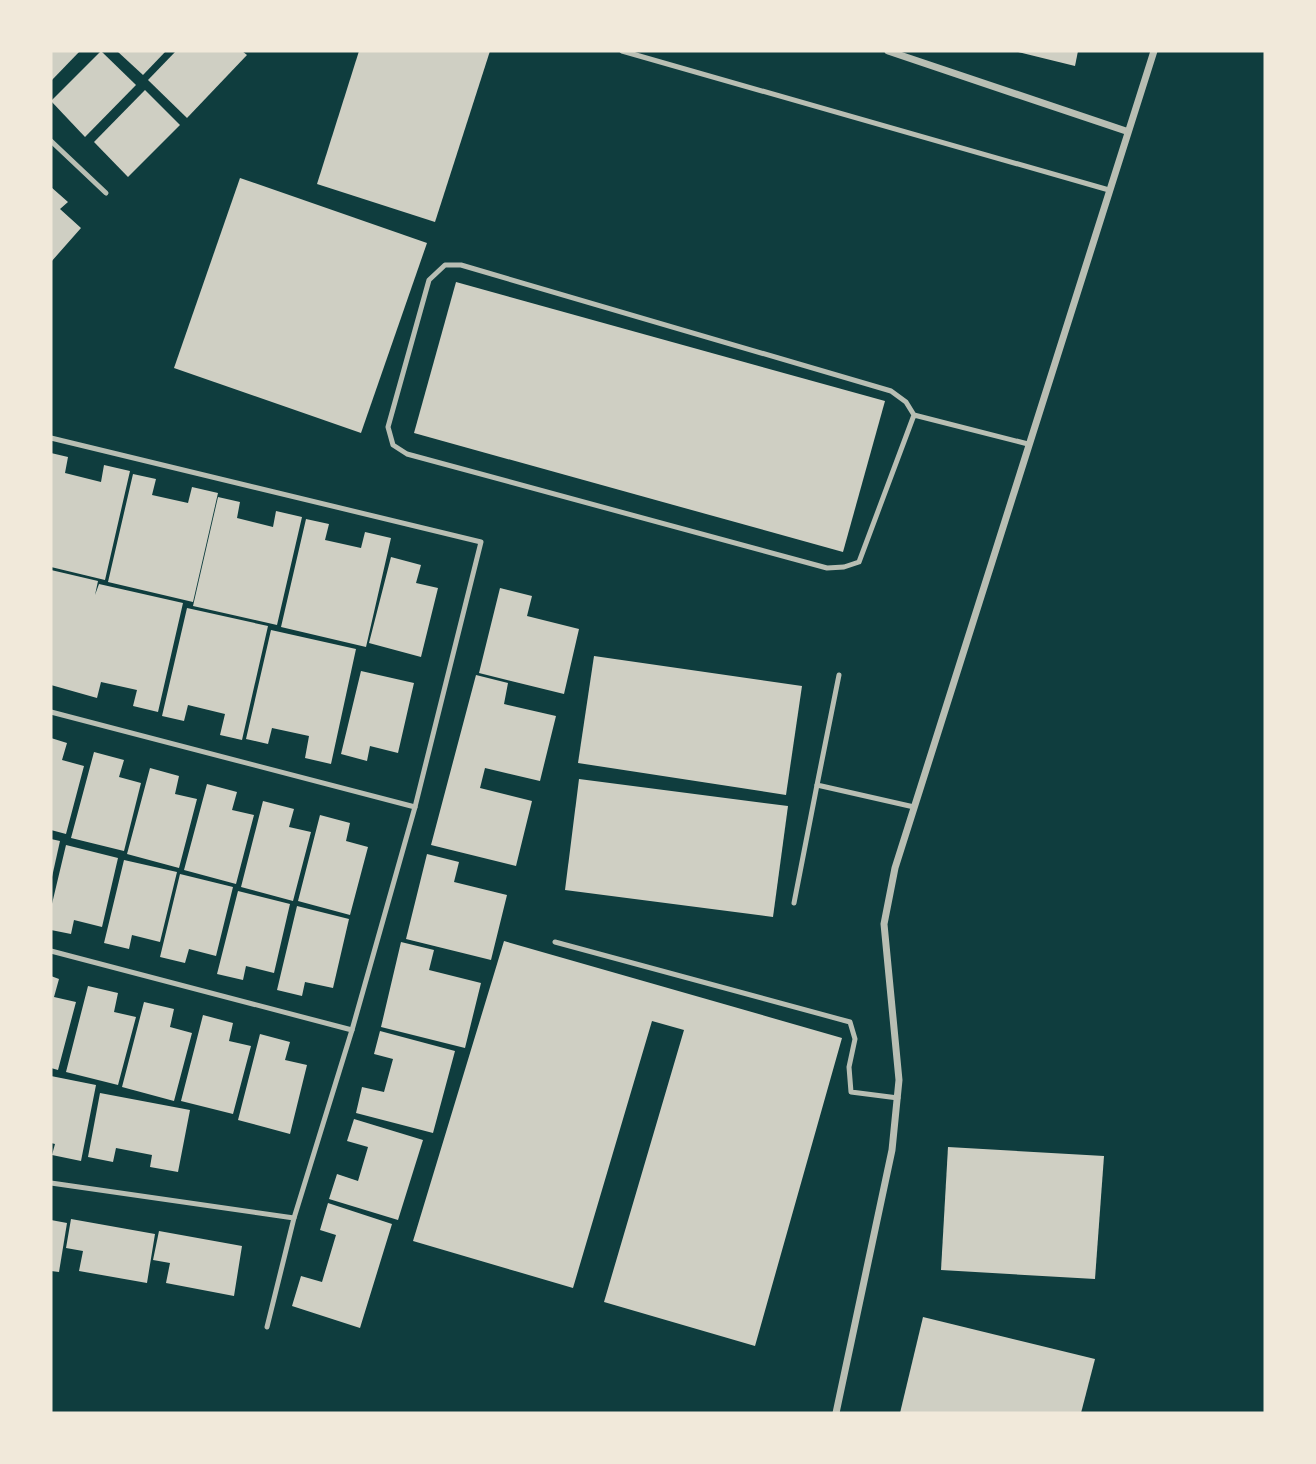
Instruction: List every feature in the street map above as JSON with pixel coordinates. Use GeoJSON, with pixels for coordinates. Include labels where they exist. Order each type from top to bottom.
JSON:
{"type":"FeatureCollection","features":[{"type":"Feature","properties":{"kind":"street"},"geometry":{"type":"LineString","coordinates":[[888,51],[1126,131]]}},
{"type":"Feature","properties":{"kind":"street"},"geometry":{"type":"LineString","coordinates":[[836,1413],[892,1150],[898,1098],[899,1080],[884,924],[895,868],[1126,131],[1154,51]]}},
{"type":"Feature","properties":{"kind":"lane"},"geometry":{"type":"LineString","coordinates":[[622,51],[1109,190]]}},
{"type":"Feature","properties":{"kind":"lane"},"geometry":{"type":"LineString","coordinates":[[51,141],[106,192]]}},
{"type":"Feature","properties":{"kind":"lane"},"geometry":{"type":"LineString","coordinates":[[914,415],[859,562],[836,568],[827,568],[407,454],[393,445],[388,427],[429,280],[445,265],[461,265],[891,391],[906,402],[914,415],[1028,444]]}},
{"type":"Feature","properties":{"kind":"lane"},"geometry":{"type":"LineString","coordinates":[[51,438],[481,542],[415,807],[352,1030],[294,1218],[267,1327]]}},
{"type":"Feature","properties":{"kind":"lane"},"geometry":{"type":"LineString","coordinates":[[793,903],[839,676]]}},
{"type":"Feature","properties":{"kind":"lane"},"geometry":{"type":"LineString","coordinates":[[51,712],[415,807]]}},
{"type":"Feature","properties":{"kind":"lane"},"geometry":{"type":"LineString","coordinates":[[817,785],[914,807]]}},
{"type":"Feature","properties":{"kind":"lane"},"geometry":{"type":"LineString","coordinates":[[555,942],[850,1022],[855,1039],[849,1067],[851,1092],[898,1098]]}},
{"type":"Feature","properties":{"kind":"lane"},"geometry":{"type":"LineString","coordinates":[[51,951],[352,1030]]}},
{"type":"Feature","properties":{"kind":"lane"},"geometry":{"type":"LineString","coordinates":[[51,1183],[294,1218]]}},
{"type":"Feature","properties":{"kind":"building"},"geometry":{"type":"Polygon","coordinates":[[[51,51],[80,51],[51,81],[51,51]]]}},
{"type":"Feature","properties":{"kind":"building"},"geometry":{"type":"Polygon","coordinates":[[[101,51],[136,85],[85,137],[51,101],[101,51]]]}},
{"type":"Feature","properties":{"kind":"building"},"geometry":{"type":"Polygon","coordinates":[[[117,51],[166,51],[143,75],[117,51]]]}},
{"type":"Feature","properties":{"kind":"building"},"geometry":{"type":"Polygon","coordinates":[[[176,51],[242,51],[247,55],[187,118],[148,80],[176,51]]]}},
{"type":"Feature","properties":{"kind":"building"},"geometry":{"type":"Polygon","coordinates":[[[359,51],[490,51],[435,222],[317,184],[359,51]]]}},
{"type":"Feature","properties":{"kind":"building"},"geometry":{"type":"Polygon","coordinates":[[[1014,51],[1078,51],[1075,66],[1014,51]]]}},
{"type":"Feature","properties":{"kind":"building"},"geometry":{"type":"Polygon","coordinates":[[[145,90],[180,125],[128,177],[94,142],[145,90]]]}},
{"type":"Feature","properties":{"kind":"building"},"geometry":{"type":"Polygon","coordinates":[[[240,178],[427,243],[361,433],[174,368],[240,178]]]}},
{"type":"Feature","properties":{"kind":"building"},"geometry":{"type":"Polygon","coordinates":[[[51,187],[68,202],[60,209],[81,228],[51,262],[51,187]]]}},
{"type":"Feature","properties":{"kind":"building"},"geometry":{"type":"Polygon","coordinates":[[[456,282],[885,401],[843,552],[414,433],[456,282]]]}},
{"type":"Feature","properties":{"kind":"building"},"geometry":{"type":"Polygon","coordinates":[[[51,453],[68,457],[65,473],[101,482],[104,465],[130,471],[105,580],[51,567],[51,453]]]}},
{"type":"Feature","properties":{"kind":"building"},"geometry":{"type":"Polygon","coordinates":[[[133,474],[156,479],[152,495],[188,503],[192,487],[218,493],[193,602],[108,582],[133,474]]]}},
{"type":"Feature","properties":{"kind":"building"},"geometry":{"type":"Polygon","coordinates":[[[218,497],[240,502],[237,518],[273,527],[276,511],[302,517],[277,625],[193,606],[218,497]]]}},
{"type":"Feature","properties":{"kind":"building"},"geometry":{"type":"Polygon","coordinates":[[[306,519],[329,524],[325,540],[361,548],[365,532],[391,538],[366,647],[281,627],[306,519]]]}},
{"type":"Feature","properties":{"kind":"building"},"geometry":{"type":"Polygon","coordinates":[[[391,557],[421,565],[416,583],[438,588],[421,657],[369,643],[391,557]]]}},
{"type":"Feature","properties":{"kind":"building"},"geometry":{"type":"Polygon","coordinates":[[[51,570],[98,581],[95,595],[99,584],[183,603],[158,712],[133,706],[137,690],[101,682],[97,698],[51,685],[51,570]]]}},
{"type":"Feature","properties":{"kind":"building"},"geometry":{"type":"Polygon","coordinates":[[[500,588],[532,596],[527,616],[579,629],[564,694],[479,673],[500,588]]]}},
{"type":"Feature","properties":{"kind":"building"},"geometry":{"type":"Polygon","coordinates":[[[187,608],[268,626],[242,740],[220,735],[225,714],[188,705],[184,721],[162,716],[187,608]]]}},
{"type":"Feature","properties":{"kind":"building"},"geometry":{"type":"Polygon","coordinates":[[[271,630],[356,649],[331,764],[305,758],[309,736],[272,728],[268,744],[246,739],[271,630]]]}},
{"type":"Feature","properties":{"kind":"building"},"geometry":{"type":"Polygon","coordinates":[[[594,656],[802,686],[786,795],[578,763],[594,656]]]}},
{"type":"Feature","properties":{"kind":"building"},"geometry":{"type":"Polygon","coordinates":[[[361,671],[414,683],[398,753],[370,746],[367,761],[341,754],[361,671]]]}},
{"type":"Feature","properties":{"kind":"building"},"geometry":{"type":"Polygon","coordinates":[[[476,675],[508,683],[504,704],[556,716],[540,781],[485,768],[480,788],[532,801],[516,866],[431,845],[476,675]]]}},
{"type":"Feature","properties":{"kind":"building"},"geometry":{"type":"Polygon","coordinates":[[[51,738],[67,743],[62,760],[84,766],[66,834],[51,830],[51,738]]]}},
{"type":"Feature","properties":{"kind":"building"},"geometry":{"type":"Polygon","coordinates":[[[94,752],[124,760],[119,777],[141,783],[124,851],[71,838],[94,752]]]}},
{"type":"Feature","properties":{"kind":"building"},"geometry":{"type":"Polygon","coordinates":[[[150,768],[179,776],[175,794],[197,799],[179,868],[127,854],[150,768]]]}},
{"type":"Feature","properties":{"kind":"building"},"geometry":{"type":"Polygon","coordinates":[[[579,779],[788,806],[773,917],[565,890],[579,779]]]}},
{"type":"Feature","properties":{"kind":"building"},"geometry":{"type":"Polygon","coordinates":[[[207,784],[237,792],[232,810],[254,815],[236,884],[184,870],[207,784]]]}},
{"type":"Feature","properties":{"kind":"building"},"geometry":{"type":"Polygon","coordinates":[[[263,801],[294,809],[289,827],[311,832],[293,901],[241,887],[263,801]]]}},
{"type":"Feature","properties":{"kind":"building"},"geometry":{"type":"Polygon","coordinates":[[[320,815],[350,823],[346,841],[368,847],[350,915],[298,901],[320,815]]]}},
{"type":"Feature","properties":{"kind":"building"},"geometry":{"type":"Polygon","coordinates":[[[51,839],[60,841],[52,877],[51,877],[51,839]]]}},
{"type":"Feature","properties":{"kind":"building"},"geometry":{"type":"Polygon","coordinates":[[[66,845],[118,858],[102,927],[74,920],[71,934],[51,930],[51,908],[66,845]]]}},
{"type":"Feature","properties":{"kind":"building"},"geometry":{"type":"Polygon","coordinates":[[[427,854],[459,862],[454,882],[507,895],[491,960],[406,939],[427,854]]]}},
{"type":"Feature","properties":{"kind":"building"},"geometry":{"type":"Polygon","coordinates":[[[124,860],[177,872],[160,942],[132,935],[129,949],[104,943],[124,860]]]}},
{"type":"Feature","properties":{"kind":"building"},"geometry":{"type":"Polygon","coordinates":[[[180,874],[233,887],[216,956],[189,949],[185,963],[160,957],[180,874]]]}},
{"type":"Feature","properties":{"kind":"building"},"geometry":{"type":"Polygon","coordinates":[[[238,891],[290,904],[274,973],[246,966],[243,980],[217,974],[238,891]]]}},
{"type":"Feature","properties":{"kind":"building"},"geometry":{"type":"Polygon","coordinates":[[[297,906],[349,919],[333,988],[305,982],[302,996],[277,990],[297,906]]]}},
{"type":"Feature","properties":{"kind":"building"},"geometry":{"type":"Polygon","coordinates":[[[504,941],[842,1038],[755,1346],[604,1302],[684,1030],[652,1021],[573,1288],[413,1241],[504,941]]]}},
{"type":"Feature","properties":{"kind":"building"},"geometry":{"type":"Polygon","coordinates":[[[401,942],[434,950],[429,970],[481,983],[465,1048],[381,1027],[401,942]]]}},
{"type":"Feature","properties":{"kind":"building"},"geometry":{"type":"Polygon","coordinates":[[[51,976],[59,979],[54,997],[76,1002],[58,1070],[51,1068],[51,976]]]}},
{"type":"Feature","properties":{"kind":"building"},"geometry":{"type":"Polygon","coordinates":[[[88,986],[118,993],[114,1012],[136,1017],[118,1085],[66,1072],[88,986]]]}},
{"type":"Feature","properties":{"kind":"building"},"geometry":{"type":"Polygon","coordinates":[[[144,1002],[174,1009],[170,1027],[192,1033],[174,1101],[122,1087],[144,1002]]]}},
{"type":"Feature","properties":{"kind":"building"},"geometry":{"type":"Polygon","coordinates":[[[203,1015],[233,1023],[229,1041],[251,1046],[233,1114],[181,1101],[203,1015]]]}},
{"type":"Feature","properties":{"kind":"building"},"geometry":{"type":"Polygon","coordinates":[[[380,1031],[455,1051],[433,1133],[356,1113],[362,1087],[384,1092],[393,1059],[374,1054],[380,1031]]]}},
{"type":"Feature","properties":{"kind":"building"},"geometry":{"type":"Polygon","coordinates":[[[260,1034],[290,1042],[285,1060],[307,1065],[290,1134],[238,1120],[260,1034]]]}},
{"type":"Feature","properties":{"kind":"building"},"geometry":{"type":"Polygon","coordinates":[[[51,1076],[96,1085],[81,1161],[52,1155],[55,1144],[51,1143],[51,1076]]]}},
{"type":"Feature","properties":{"kind":"building"},"geometry":{"type":"Polygon","coordinates":[[[100,1093],[190,1110],[178,1172],[150,1167],[152,1155],[116,1148],[113,1162],[88,1157],[100,1093]]]}},
{"type":"Feature","properties":{"kind":"building"},"geometry":{"type":"Polygon","coordinates":[[[354,1119],[423,1140],[398,1220],[329,1199],[337,1174],[358,1181],[368,1147],[347,1141],[354,1119]]]}},
{"type":"Feature","properties":{"kind":"building"},"geometry":{"type":"Polygon","coordinates":[[[948,1147],[1104,1156],[1095,1279],[941,1270],[948,1147]]]}},
{"type":"Feature","properties":{"kind":"building"},"geometry":{"type":"Polygon","coordinates":[[[328,1203],[392,1224],[360,1328],[292,1306],[301,1276],[322,1282],[336,1235],[320,1230],[328,1203]]]}},
{"type":"Feature","properties":{"kind":"building"},"geometry":{"type":"Polygon","coordinates":[[[71,1219],[155,1234],[147,1283],[79,1271],[83,1251],[66,1248],[71,1219]]]}},
{"type":"Feature","properties":{"kind":"building"},"geometry":{"type":"Polygon","coordinates":[[[51,1220],[67,1223],[59,1272],[51,1271],[51,1220]]]}},
{"type":"Feature","properties":{"kind":"building"},"geometry":{"type":"Polygon","coordinates":[[[159,1231],[242,1246],[234,1296],[166,1283],[170,1263],[153,1260],[159,1231]]]}},
{"type":"Feature","properties":{"kind":"building"},"geometry":{"type":"Polygon","coordinates":[[[923,1317],[1095,1359],[1081,1413],[900,1413],[923,1317]]]}}]}
